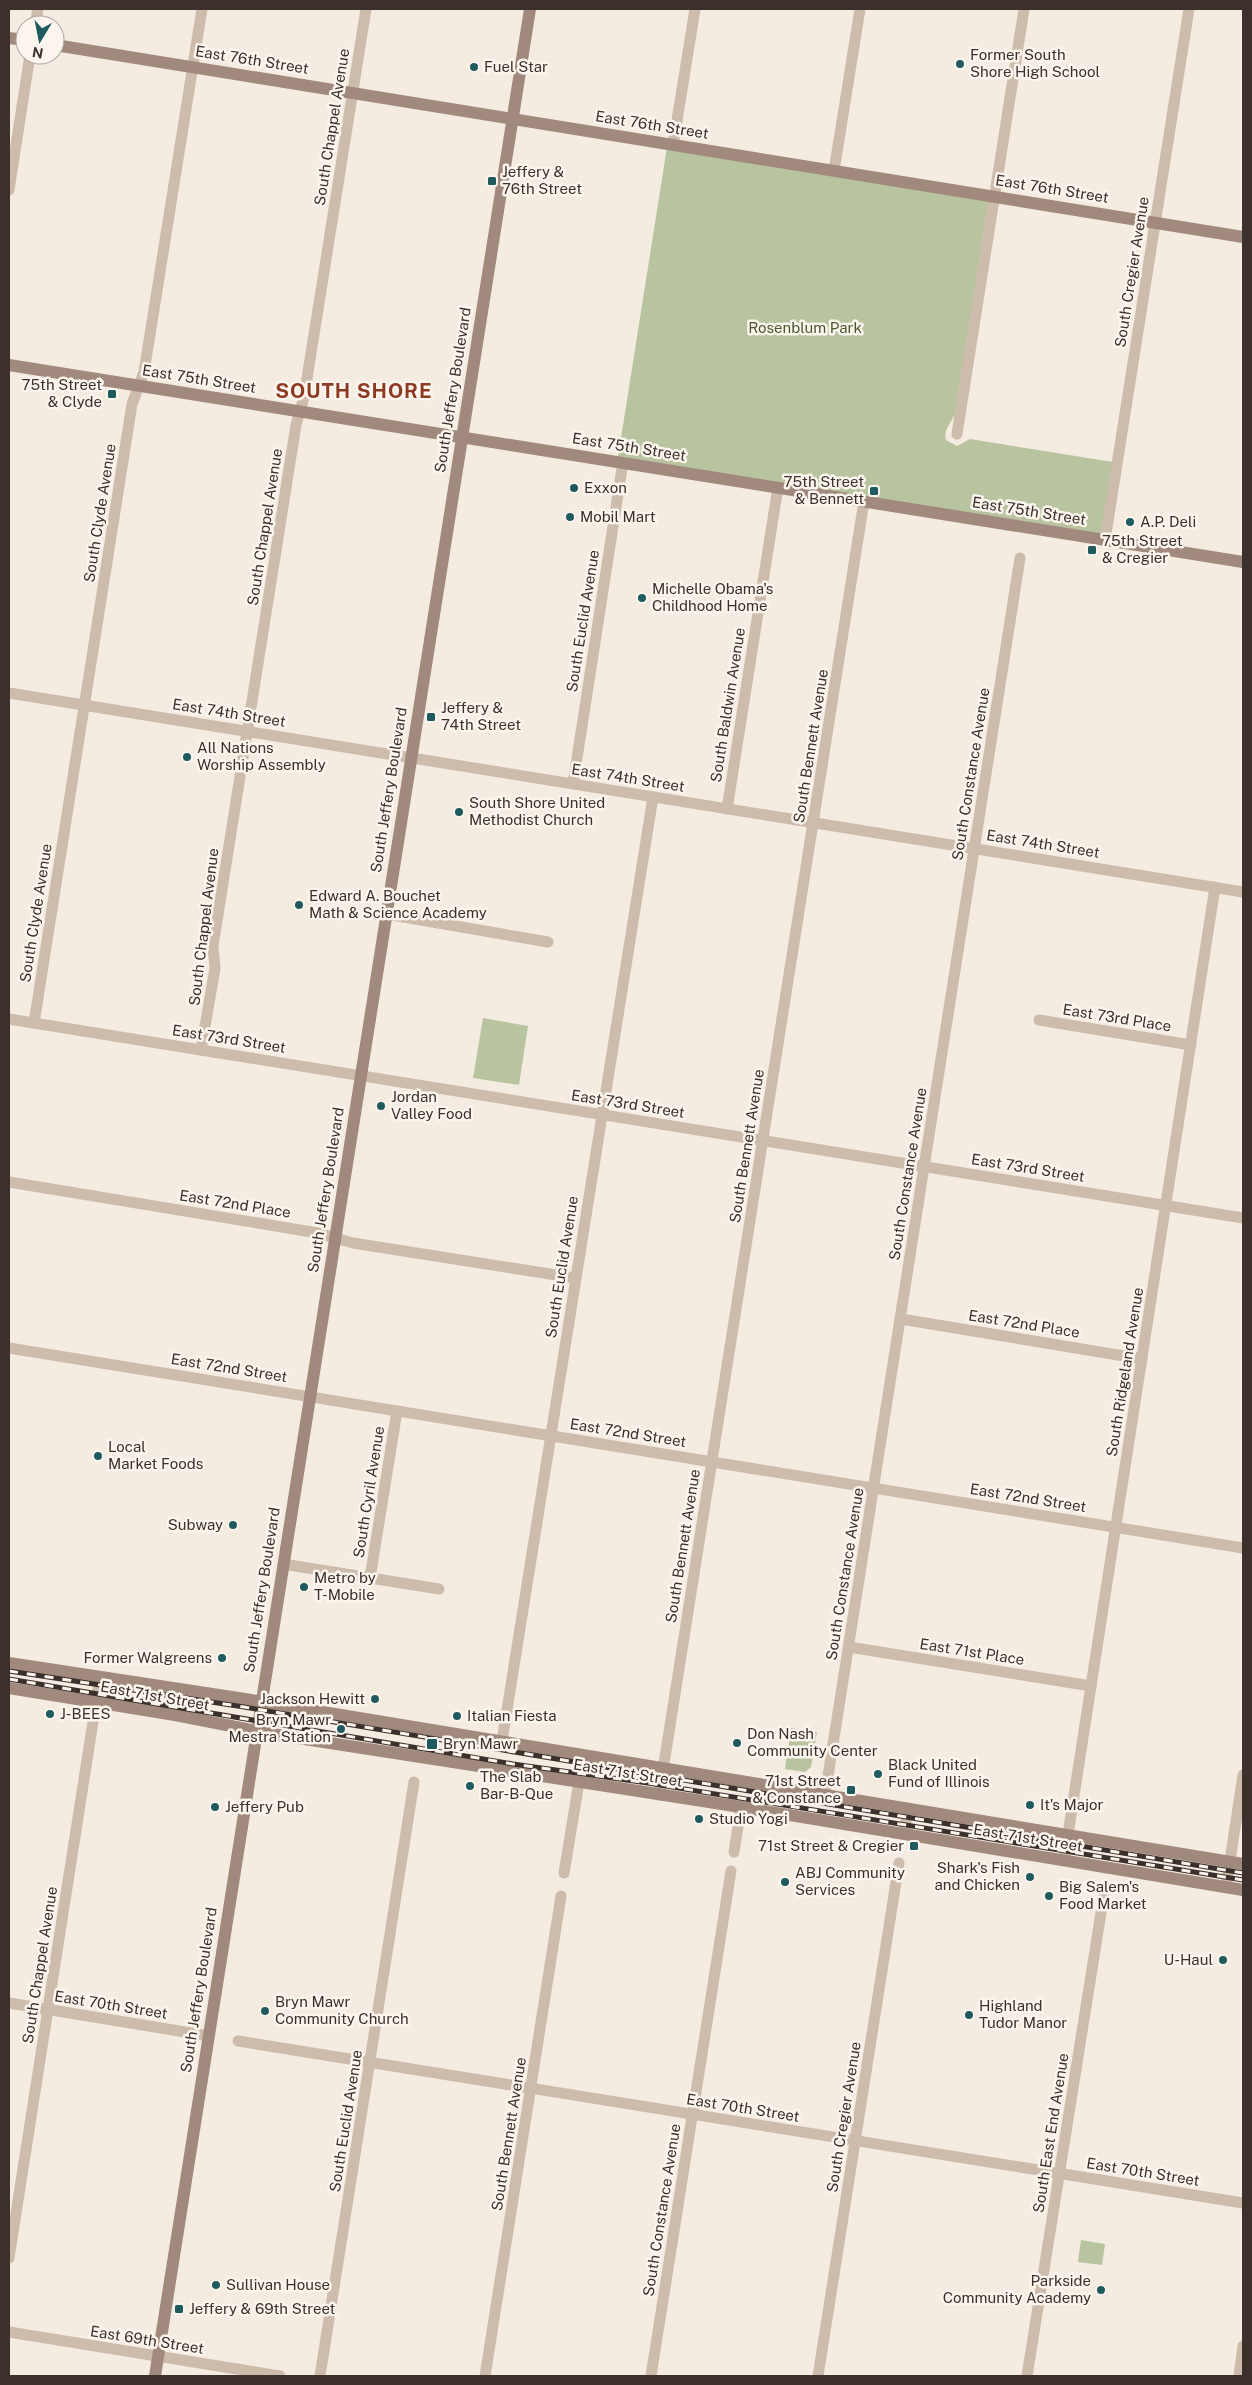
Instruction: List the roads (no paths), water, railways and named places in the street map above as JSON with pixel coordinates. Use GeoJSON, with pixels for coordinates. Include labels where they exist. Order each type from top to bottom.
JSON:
{"type":"FeatureCollection","features":[{"type":"Feature","properties":{"kind":"main road","name":"South Jeffery Boulevard"},"geometry":{"type":"LineString","coordinates":[[155,2376],[282,1564],[530,9]]}},
{"type":"Feature","properties":{"kind":"main road","name":"East 76th Street"},"geometry":{"type":"LineString","coordinates":[[65,47],[1243,237]]}},
{"type":"Feature","properties":{"kind":"main road","name":"East 75th Street"},"geometry":{"type":"LineString","coordinates":[[9,365],[1243,562]]}},
{"type":"Feature","properties":{"kind":"main road","name":"East 71st Street"},"geometry":{"type":"LineString","coordinates":[[9,1663],[664,1767],[1243,1864]]}},
{"type":"Feature","properties":{"kind":"main road","name":"East 71st Street"},"geometry":{"type":"LineString","coordinates":[[9,1688],[256,1731],[741,1807],[1243,1890]]}},
{"type":"Feature","properties":{"kind":"street","name":"South Clyde Avenue"},"geometry":{"type":"LineString","coordinates":[[34,1023],[132,404],[144,372],[202,9]]}},
{"type":"Feature","properties":{"kind":"street","name":"South Chappel Avenue"},"geometry":{"type":"LineString","coordinates":[[201,1050],[215,968],[213,946],[247,731],[366,9]]}},
{"type":"Feature","properties":{"kind":"street"},"geometry":{"type":"LineString","coordinates":[[673,145],[695,9]]}},
{"type":"Feature","properties":{"kind":"street"},"geometry":{"type":"LineString","coordinates":[[834,170],[860,9]]}},
{"type":"Feature","properties":{"kind":"street"},"geometry":{"type":"LineString","coordinates":[[958,434],[1024,9]]}},
{"type":"Feature","properties":{"kind":"street","name":"South Cregier Avenue"},"geometry":{"type":"LineString","coordinates":[[1105,540],[1189,9]]}},
{"type":"Feature","properties":{"kind":"street"},"geometry":{"type":"LineString","coordinates":[[9,190],[28,65]]}},
{"type":"Feature","properties":{"kind":"street","name":"South Euclid Avenue"},"geometry":{"type":"LineString","coordinates":[[573,784],[623,462]]}},
{"type":"Feature","properties":{"kind":"street","name":"South Baldwin Avenue"},"geometry":{"type":"LineString","coordinates":[[727,809],[778,488]]}},
{"type":"Feature","properties":{"kind":"street","name":"South Bennett Avenue"},"geometry":{"type":"LineString","coordinates":[[659,1795],[864,501]]}},
{"type":"Feature","properties":{"kind":"street","name":"South Constance Avenue"},"geometry":{"type":"LineString","coordinates":[[825,1795],[1020,558]]}},
{"type":"Feature","properties":{"kind":"street","name":"East 74th Street"},"geometry":{"type":"LineString","coordinates":[[9,693],[1243,892]]}},
{"type":"Feature","properties":{"kind":"street","name":"South Euclid Avenue"},"geometry":{"type":"LineString","coordinates":[[502,1741],[653,797]]}},
{"type":"Feature","properties":{"kind":"street","name":"South Ridgeland Avenue"},"geometry":{"type":"LineString","coordinates":[[1064,1860],[1215,888]]}},
{"type":"Feature","properties":{"kind":"street"},"geometry":{"type":"LineString","coordinates":[[386,914],[548,942]]}},
{"type":"Feature","properties":{"kind":"street","name":"East 73rd Street"},"geometry":{"type":"LineString","coordinates":[[9,1019],[1243,1218]]}},
{"type":"Feature","properties":{"kind":"street","name":"East 73rd Place"},"geometry":{"type":"LineString","coordinates":[[1039,1020],[1191,1045]]}},
{"type":"Feature","properties":{"kind":"street","name":"East 72nd Place"},"geometry":{"type":"LineString","coordinates":[[9,1182],[316,1233],[353,1243],[575,1278]]}},
{"type":"Feature","properties":{"kind":"street","name":"East 72nd Place"},"geometry":{"type":"LineString","coordinates":[[901,1319],[1142,1359]]}},
{"type":"Feature","properties":{"kind":"street","name":"East 72nd Street"},"geometry":{"type":"LineString","coordinates":[[9,1348],[1243,1548]]}},
{"type":"Feature","properties":{"kind":"street","name":"South Cyril Avenue"},"geometry":{"type":"LineString","coordinates":[[370,1578],[397,1411]]}},
{"type":"Feature","properties":{"kind":"street"},"geometry":{"type":"LineString","coordinates":[[282,1564],[439,1589]]}},
{"type":"Feature","properties":{"kind":"street","name":"East 71st Place"},"geometry":{"type":"LineString","coordinates":[[849,1647],[1091,1686]]}},
{"type":"Feature","properties":{"kind":"street","name":"South Chappel Avenue"},"geometry":{"type":"LineString","coordinates":[[9,2258],[100,1677]]}},
{"type":"Feature","properties":{"kind":"street"},"geometry":{"type":"LineString","coordinates":[[1226,1887],[1243,1775]]}},
{"type":"Feature","properties":{"kind":"street","name":"South Euclid Avenue"},"geometry":{"type":"LineString","coordinates":[[320,2376],[414,1782]]}},
{"type":"Feature","properties":{"kind":"street"},"geometry":{"type":"LineString","coordinates":[[564,1873],[579,1782]]}},
{"type":"Feature","properties":{"kind":"street"},"geometry":{"type":"LineString","coordinates":[[734,1852],[741,1807]]}},
{"type":"Feature","properties":{"kind":"street"},"geometry":{"type":"LineString","coordinates":[[904,1834],[908,1808]]}},
{"type":"Feature","properties":{"kind":"street","name":"South Cregier Avenue"},"geometry":{"type":"LineString","coordinates":[[818,2376],[899,1863]]}},
{"type":"Feature","properties":{"kind":"street","name":"South Constance Avenue"},"geometry":{"type":"LineString","coordinates":[[651,2376],[731,1871]]}},
{"type":"Feature","properties":{"kind":"street","name":"South East End Avenue"},"geometry":{"type":"LineString","coordinates":[[1027,2376],[1104,1894]]}},
{"type":"Feature","properties":{"kind":"street","name":"South Bennett Avenue"},"geometry":{"type":"LineString","coordinates":[[485,2376],[561,1896]]}},
{"type":"Feature","properties":{"kind":"street","name":"East 70th Street"},"geometry":{"type":"LineString","coordinates":[[9,2003],[209,2036]]}},
{"type":"Feature","properties":{"kind":"street","name":"East 70th Street"},"geometry":{"type":"LineString","coordinates":[[238,2041],[1243,2203]]}},
{"type":"Feature","properties":{"kind":"street","name":"East 69th Street"},"geometry":{"type":"LineString","coordinates":[[9,2332],[280,2376]]}},
{"type":"Feature","properties":{"kind":"street"},"geometry":{"type":"LineString","coordinates":[[1239,2376],[1243,2346]]}},
{"type":"Feature","properties":{"kind":"railway"},"geometry":{"type":"LineString","coordinates":[[9,1671],[244,1707],[1243,1873]]}},
{"type":"Feature","properties":{"kind":"railway"},"geometry":{"type":"LineString","coordinates":[[9,1679],[513,1764],[648,1783],[1243,1880]]}},
{"type":"Feature","properties":{"kind":"place","name":"Former South Shore High School"},"geometry":{"type":"Point","coordinates":[960,64]}},
{"type":"Feature","properties":{"kind":"place","name":"Fuel Star"},"geometry":{"type":"Point","coordinates":[474,67]}},
{"type":"Feature","properties":{"kind":"place","name":"Jeffery & 76th Street"},"geometry":{"type":"Point","coordinates":[492,181]}},
{"type":"Feature","properties":{"kind":"place","name":"75th Street & Clyde"},"geometry":{"type":"Point","coordinates":[112,394]}},
{"type":"Feature","properties":{"kind":"place","name":"Exxon"},"geometry":{"type":"Point","coordinates":[574,488]}},
{"type":"Feature","properties":{"kind":"place","name":"75th Street & Bennett"},"geometry":{"type":"Point","coordinates":[874,491]}},
{"type":"Feature","properties":{"kind":"place","name":"Mobil Mart"},"geometry":{"type":"Point","coordinates":[570,517]}},
{"type":"Feature","properties":{"kind":"place","name":"A.P. Deli"},"geometry":{"type":"Point","coordinates":[1130,522]}},
{"type":"Feature","properties":{"kind":"place","name":"75th Street & Cregier"},"geometry":{"type":"Point","coordinates":[1092,550]}},
{"type":"Feature","properties":{"kind":"place","name":"Michelle Obama's Childhood Home"},"geometry":{"type":"Point","coordinates":[642,598]}},
{"type":"Feature","properties":{"kind":"place","name":"Jeffery & 74th Street"},"geometry":{"type":"Point","coordinates":[431,717]}},
{"type":"Feature","properties":{"kind":"place","name":"All Nations Worship Assembly"},"geometry":{"type":"Point","coordinates":[187,757]}},
{"type":"Feature","properties":{"kind":"place","name":"South Shore United Methodist Church"},"geometry":{"type":"Point","coordinates":[459,812]}},
{"type":"Feature","properties":{"kind":"place","name":"Edward A. Bouchet Math & Science Academy"},"geometry":{"type":"Point","coordinates":[299,905]}},
{"type":"Feature","properties":{"kind":"place","name":"Jordan Valley Food"},"geometry":{"type":"Point","coordinates":[381,1106]}},
{"type":"Feature","properties":{"kind":"place","name":"Local Market Foods"},"geometry":{"type":"Point","coordinates":[98,1456]}},
{"type":"Feature","properties":{"kind":"place","name":"Subway"},"geometry":{"type":"Point","coordinates":[233,1525]}},
{"type":"Feature","properties":{"kind":"place","name":"Metro by T-Mobile"},"geometry":{"type":"Point","coordinates":[304,1587]}},
{"type":"Feature","properties":{"kind":"place","name":"Former Walgreens"},"geometry":{"type":"Point","coordinates":[222,1658]}},
{"type":"Feature","properties":{"kind":"place","name":"Jackson Hewitt"},"geometry":{"type":"Point","coordinates":[375,1699]}},
{"type":"Feature","properties":{"kind":"place","name":"J-BEES"},"geometry":{"type":"Point","coordinates":[50,1714]}},
{"type":"Feature","properties":{"kind":"place","name":"Italian Fiesta"},"geometry":{"type":"Point","coordinates":[457,1716]}},
{"type":"Feature","properties":{"kind":"place","name":"Bryn Mawr Mestra Station"},"geometry":{"type":"Point","coordinates":[341,1729]}},
{"type":"Feature","properties":{"kind":"place","name":"Don Nash Community Center"},"geometry":{"type":"Point","coordinates":[737,1743]}},
{"type":"Feature","properties":{"kind":"place","name":"Bryn Mawr"},"geometry":{"type":"Point","coordinates":[432,1744]}},
{"type":"Feature","properties":{"kind":"place","name":"Black United Fund of Illinois"},"geometry":{"type":"Point","coordinates":[878,1774]}},
{"type":"Feature","properties":{"kind":"place","name":"The Slab Bar-B-Que"},"geometry":{"type":"Point","coordinates":[470,1786]}},
{"type":"Feature","properties":{"kind":"place","name":"71st Street & Constance"},"geometry":{"type":"Point","coordinates":[851,1790]}},
{"type":"Feature","properties":{"kind":"place","name":"It's Major"},"geometry":{"type":"Point","coordinates":[1030,1805]}},
{"type":"Feature","properties":{"kind":"place","name":"Jeffery Pub"},"geometry":{"type":"Point","coordinates":[215,1807]}},
{"type":"Feature","properties":{"kind":"place","name":"Studio Yogi"},"geometry":{"type":"Point","coordinates":[699,1819]}},
{"type":"Feature","properties":{"kind":"place","name":"71st Street & Cregier"},"geometry":{"type":"Point","coordinates":[914,1846]}},
{"type":"Feature","properties":{"kind":"place","name":"Shark's Fish and Chicken"},"geometry":{"type":"Point","coordinates":[1030,1877]}},
{"type":"Feature","properties":{"kind":"place","name":"ABJ Community Services"},"geometry":{"type":"Point","coordinates":[785,1882]}},
{"type":"Feature","properties":{"kind":"place","name":"Big Salem's Food Market"},"geometry":{"type":"Point","coordinates":[1049,1896]}},
{"type":"Feature","properties":{"kind":"place","name":"U-Haul"},"geometry":{"type":"Point","coordinates":[1223,1960]}},
{"type":"Feature","properties":{"kind":"place","name":"Bryn Mawr Community Church"},"geometry":{"type":"Point","coordinates":[265,2011]}},
{"type":"Feature","properties":{"kind":"place","name":"Highland Tudor Manor"},"geometry":{"type":"Point","coordinates":[969,2015]}},
{"type":"Feature","properties":{"kind":"place","name":"Sullivan House"},"geometry":{"type":"Point","coordinates":[216,2285]}},
{"type":"Feature","properties":{"kind":"place","name":"Parkside Community Academy"},"geometry":{"type":"Point","coordinates":[1101,2290]}},
{"type":"Feature","properties":{"kind":"place","name":"Jeffery & 69th Street"},"geometry":{"type":"Point","coordinates":[179,2309]}},
{"type":"Feature","properties":{"kind":"district","name":"SOUTH SHORE"},"geometry":{"type":"Point","coordinates":[354,391]}},
{"type":"Feature","properties":{"kind":"park label","name":"Rosenblum Park"},"geometry":{"type":"Point","coordinates":[805,328]}}]}
